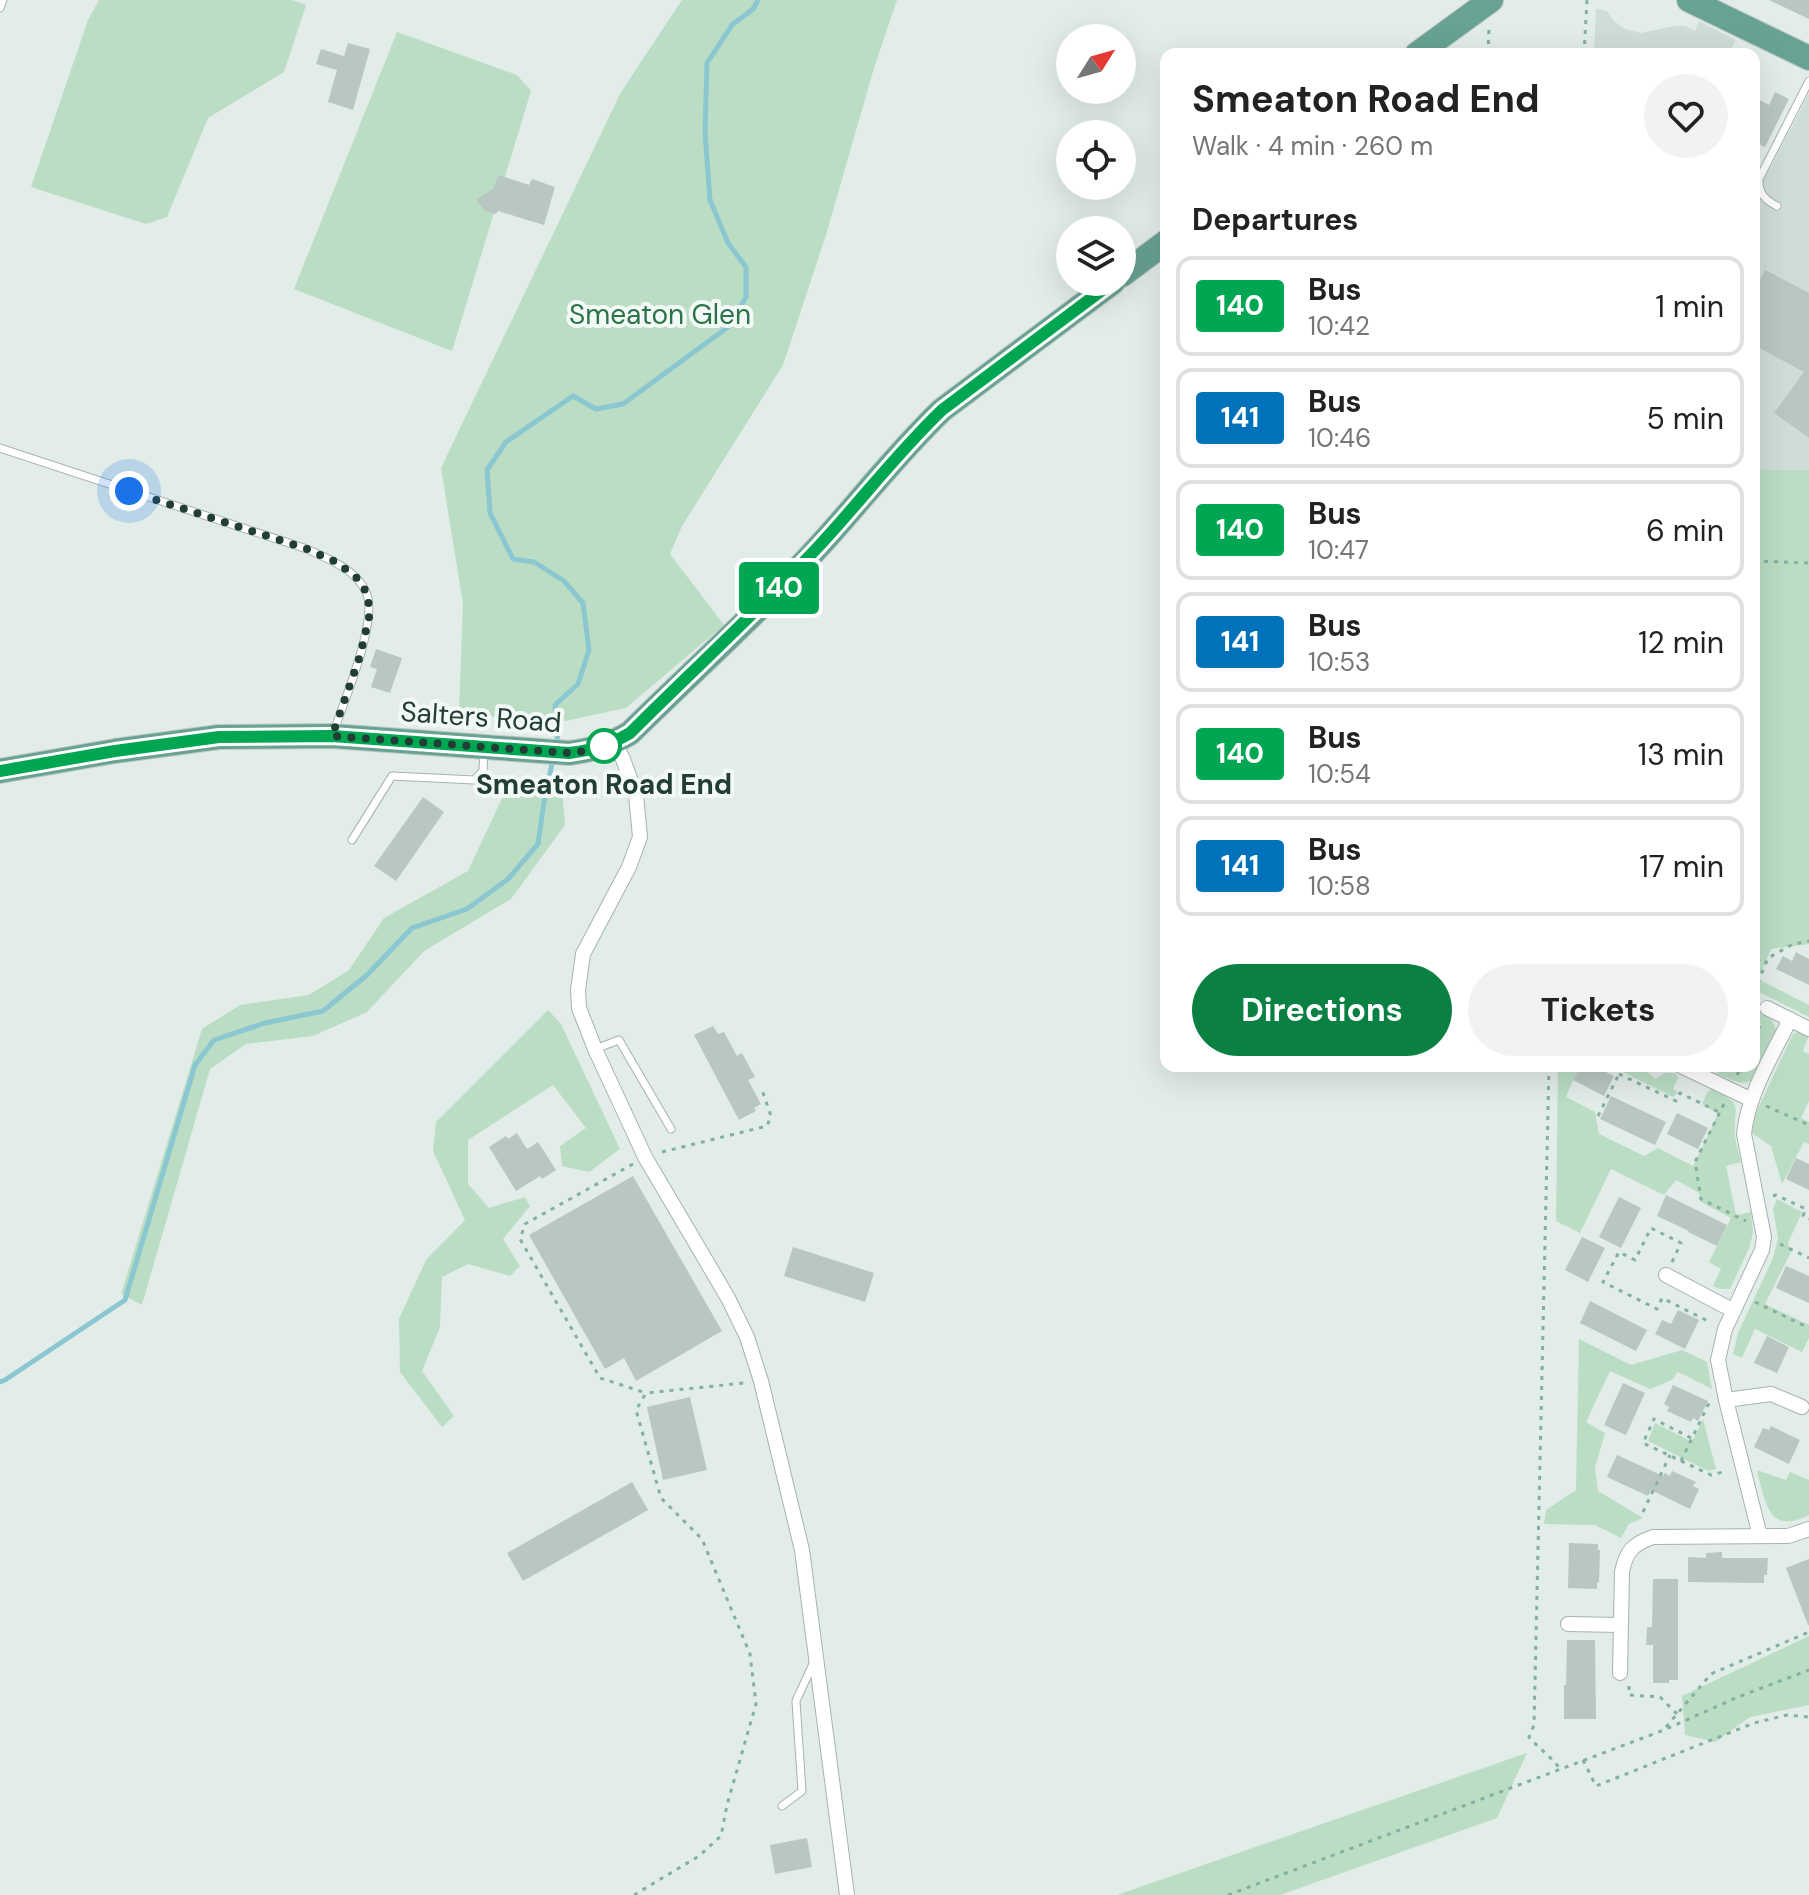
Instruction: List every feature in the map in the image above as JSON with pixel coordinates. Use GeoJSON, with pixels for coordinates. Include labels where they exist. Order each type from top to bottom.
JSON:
{"type":"FeatureCollection","features":[{"type":"Feature","properties":{"kind":"main road"},"geometry":{"type":"LineString","coordinates":[[1425,48],[1491,0]]}},
{"type":"Feature","properties":{"kind":"main road"},"geometry":{"type":"LineString","coordinates":[[1689,0],[1809,58]]}},
{"type":"Feature","properties":{"kind":"main road"},"geometry":{"type":"LineString","coordinates":[[1136,264],[1160,246]]}},
{"type":"Feature","properties":{"kind":"main road","name":"Salters Road"},"geometry":{"type":"LineString","coordinates":[[0,771],[219,737],[332,736],[569,753],[594,750],[614,742],[630,733],[756,612],[822,543],[916,434],[942,410],[1094,296]]}},
{"type":"Feature","properties":{"kind":"street"},"geometry":{"type":"LineString","coordinates":[[614,742],[636,795],[640,837],[629,867],[583,954],[579,1008],[645,1157],[728,1298],[747,1337],[761,1381],[802,1550],[847,1895]]}},
{"type":"Feature","properties":{"kind":"street"},"geometry":{"type":"LineString","coordinates":[[1767,1008],[1809,1029]]}},
{"type":"Feature","properties":{"kind":"street"},"geometry":{"type":"LineString","coordinates":[[1760,1536],[1718,1360],[1725,1329],[1762,1250],[1764,1237],[1744,1134],[1746,1118],[1790,1019]]}},
{"type":"Feature","properties":{"kind":"street"},"geometry":{"type":"LineString","coordinates":[[1694,1072],[1752,1100]]}},
{"type":"Feature","properties":{"kind":"street"},"geometry":{"type":"LineString","coordinates":[[1666,1275],[1734,1311]]}},
{"type":"Feature","properties":{"kind":"street"},"geometry":{"type":"LineString","coordinates":[[1726,1400],[1771,1394],[1802,1407]]}},
{"type":"Feature","properties":{"kind":"street"},"geometry":{"type":"LineString","coordinates":[[1620,1673],[1622,1572],[1630,1550],[1640,1542],[1653,1537],[1788,1536],[1809,1529]]}},
{"type":"Feature","properties":{"kind":"street"},"geometry":{"type":"LineString","coordinates":[[1568,1624],[1620,1625]]}},
{"type":"Feature","properties":{"kind":"lane"},"geometry":{"type":"LineString","coordinates":[[0,8],[3,0]]}},
{"type":"Feature","properties":{"kind":"lane"},"geometry":{"type":"LineString","coordinates":[[1760,177],[1809,81]]}},
{"type":"Feature","properties":{"kind":"lane"},"geometry":{"type":"LineString","coordinates":[[1760,190],[1777,206]]}},
{"type":"Feature","properties":{"kind":"lane"},"geometry":{"type":"LineString","coordinates":[[0,448],[307,549],[336,562],[356,577],[367,593],[370,613],[360,656],[332,736]]}},
{"type":"Feature","properties":{"kind":"lane"},"geometry":{"type":"LineString","coordinates":[[352,840],[392,776],[474,780],[483,771],[484,748]]}},
{"type":"Feature","properties":{"kind":"lane"},"geometry":{"type":"LineString","coordinates":[[595,1049],[619,1040],[671,1129]]}},
{"type":"Feature","properties":{"kind":"lane"},"geometry":{"type":"LineString","coordinates":[[782,1806],[802,1791],[796,1701],[816,1658]]}},
{"type":"Feature","properties":{"kind":"path"},"geometry":{"type":"LineString","coordinates":[[1584,48],[1587,0]]}},
{"type":"Feature","properties":{"kind":"path"},"geometry":{"type":"LineString","coordinates":[[1760,561],[1809,563]]}},
{"type":"Feature","properties":{"kind":"path"},"geometry":{"type":"LineString","coordinates":[[1760,977],[1768,958],[1793,944],[1809,941]]}},
{"type":"Feature","properties":{"kind":"path"},"geometry":{"type":"LineString","coordinates":[[1549,1072],[1534,1725],[1529,1737],[1537,1748],[1551,1756],[1560,1769]]}},
{"type":"Feature","properties":{"kind":"path"},"geometry":{"type":"LineString","coordinates":[[1739,1072],[1695,1162],[1701,1199],[1747,1222],[1762,1220]]}},
{"type":"Feature","properties":{"kind":"path"},"geometry":{"type":"LineString","coordinates":[[1598,1116],[1619,1074],[1676,1101],[1680,1093],[1719,1112]]}},
{"type":"Feature","properties":{"kind":"path"},"geometry":{"type":"LineString","coordinates":[[761,1087],[771,1116],[767,1126],[645,1157],[525,1224],[520,1239],[600,1378],[646,1393],[761,1381]]}},
{"type":"Feature","properties":{"kind":"path"},"geometry":{"type":"LineString","coordinates":[[1752,1100],[1809,1125]]}},
{"type":"Feature","properties":{"kind":"path"},"geometry":{"type":"LineString","coordinates":[[1757,1200],[1776,1195],[1806,1209],[1803,1216],[1809,1219]]}},
{"type":"Feature","properties":{"kind":"path"},"geometry":{"type":"LineString","coordinates":[[1764,1237],[1809,1258]]}},
{"type":"Feature","properties":{"kind":"path"},"geometry":{"type":"LineString","coordinates":[[1741,1295],[1809,1328]]}},
{"type":"Feature","properties":{"kind":"path"},"geometry":{"type":"LineString","coordinates":[[634,1895],[699,1856],[721,1836],[756,1704],[750,1654],[702,1539],[661,1498],[636,1410],[646,1393]]}},
{"type":"Feature","properties":{"kind":"path"},"geometry":{"type":"LineString","coordinates":[[1681,1461],[1710,1402],[1726,1400]]}},
{"type":"Feature","properties":{"kind":"path"},"geometry":{"type":"LineString","coordinates":[[1691,1438],[1654,1419],[1643,1443],[1711,1475],[1742,1467]]}},
{"type":"Feature","properties":{"kind":"path"},"geometry":{"type":"LineString","coordinates":[[1643,1512],[1670,1455]]}},
{"type":"Feature","properties":{"kind":"path"},"geometry":{"type":"LineString","coordinates":[[1664,1730],[1711,1674],[1809,1632]]}},
{"type":"Feature","properties":{"kind":"path"},"geometry":{"type":"LineString","coordinates":[[1228,1895],[1664,1730],[1809,1670]]}},
{"type":"Feature","properties":{"kind":"path"},"geometry":{"type":"LineString","coordinates":[[1620,1673],[1629,1680],[1629,1695],[1660,1697],[1677,1714]]}},
{"type":"Feature","properties":{"kind":"path"},"geometry":{"type":"LineString","coordinates":[[1583,1760],[1596,1786],[1754,1723],[1787,1715],[1809,1717]]}},
{"type":"Feature","properties":{"kind":"shaded area"},"geometry":{"type":"Polygon","coordinates":[[[1596,9],[1607,11],[1625,29],[1641,33],[1675,26],[1685,26],[1695,31],[1699,21],[1736,40],[1731,48],[1594,48],[1596,9]]]}},
{"type":"Feature","properties":{"kind":"shaded area"},"geometry":{"type":"Polygon","coordinates":[[[1809,93],[1809,470],[1760,470],[1760,167],[1769,171],[1809,93]]]}},
{"type":"Feature","properties":{"kind":"green space"},"geometry":{"type":"Polygon","coordinates":[[[99,0],[292,0],[306,5],[284,72],[208,118],[167,217],[146,224],[31,187],[88,20],[99,0]]]}},
{"type":"Feature","properties":{"kind":"green space","name":"Smeaton Glen"},"geometry":{"type":"Polygon","coordinates":[[[682,0],[897,0],[783,365],[682,526],[670,554],[724,625],[626,708],[551,724],[459,712],[463,604],[441,468],[621,92],[682,0]]]}},
{"type":"Feature","properties":{"kind":"green space"},"geometry":{"type":"Polygon","coordinates":[[[397,32],[517,75],[531,91],[452,351],[294,289],[397,32]]]}},
{"type":"Feature","properties":{"kind":"green space"},"geometry":{"type":"Polygon","coordinates":[[[1760,470],[1809,470],[1809,944],[1771,949],[1760,974],[1760,470]]]}},
{"type":"Feature","properties":{"kind":"green space"},"geometry":{"type":"Polygon","coordinates":[[[561,778],[565,825],[511,899],[424,951],[367,1012],[313,1036],[246,1044],[210,1069],[142,1305],[121,1294],[202,1029],[240,1005],[309,995],[349,970],[384,918],[468,871],[511,779],[561,778]]]}},
{"type":"Feature","properties":{"kind":"green space"},"geometry":{"type":"Polygon","coordinates":[[[1760,980],[1809,1005],[1809,1017],[1760,992],[1760,980]]]}},
{"type":"Feature","properties":{"kind":"green space"},"geometry":{"type":"Polygon","coordinates":[[[548,1010],[561,1024],[620,1149],[589,1172],[562,1166],[560,1146],[586,1128],[553,1085],[468,1140],[468,1184],[489,1208],[525,1197],[530,1206],[503,1239],[520,1266],[510,1276],[468,1264],[442,1277],[440,1327],[422,1371],[454,1416],[442,1427],[400,1372],[399,1319],[426,1260],[465,1220],[433,1151],[436,1122],[548,1010]]]}},
{"type":"Feature","properties":{"kind":"green space"},"geometry":{"type":"Polygon","coordinates":[[[1760,1011],[1771,1020],[1776,1031],[1760,1066],[1760,1030],[1760,1011]]]}},
{"type":"Feature","properties":{"kind":"green space"},"geometry":{"type":"Polygon","coordinates":[[[1793,1034],[1809,1035],[1803,1051],[1809,1054],[1809,1101],[1801,1118],[1809,1122],[1809,1144],[1804,1142],[1782,1184],[1771,1146],[1752,1133],[1754,1117],[1793,1034]]]}},
{"type":"Feature","properties":{"kind":"green space"},"geometry":{"type":"Polygon","coordinates":[[[1558,1072],[1576,1072],[1566,1097],[1595,1112],[1599,1134],[1644,1156],[1658,1148],[1693,1166],[1718,1114],[1702,1104],[1708,1091],[1712,1089],[1734,1103],[1735,1136],[1741,1162],[1726,1166],[1736,1215],[1751,1212],[1753,1232],[1750,1246],[1730,1289],[1713,1286],[1721,1269],[1709,1262],[1731,1218],[1701,1202],[1699,1193],[1676,1180],[1664,1195],[1611,1169],[1580,1233],[1556,1221],[1558,1072]]]}},
{"type":"Feature","properties":{"kind":"green space"},"geometry":{"type":"Polygon","coordinates":[[[1623,1072],[1647,1072],[1656,1079],[1665,1074],[1676,1074],[1678,1078],[1673,1089],[1678,1092],[1673,1097],[1623,1072]]]}},
{"type":"Feature","properties":{"kind":"green space"},"geometry":{"type":"Polygon","coordinates":[[[1757,1072],[1754,1079],[1740,1082],[1717,1074],[1757,1072]]]}},
{"type":"Feature","properties":{"kind":"green space"},"geometry":{"type":"Polygon","coordinates":[[[1777,1199],[1802,1212],[1788,1243],[1791,1252],[1765,1304],[1809,1325],[1809,1338],[1802,1352],[1755,1329],[1742,1358],[1733,1354],[1738,1333],[1773,1258],[1778,1238],[1773,1209],[1777,1199]]]}},
{"type":"Feature","properties":{"kind":"green space"},"geometry":{"type":"Polygon","coordinates":[[[1579,1339],[1631,1365],[1682,1350],[1707,1362],[1712,1389],[1678,1372],[1672,1380],[1650,1389],[1610,1371],[1586,1422],[1605,1433],[1595,1468],[1598,1491],[1643,1518],[1629,1524],[1621,1538],[1595,1525],[1544,1524],[1546,1510],[1576,1490],[1579,1339]]]}},
{"type":"Feature","properties":{"kind":"green space"},"geometry":{"type":"Polygon","coordinates":[[[1703,1419],[1716,1469],[1708,1471],[1648,1441],[1655,1423],[1692,1442],[1703,1419]]]}},
{"type":"Feature","properties":{"kind":"green space"},"geometry":{"type":"Polygon","coordinates":[[[1757,1470],[1786,1480],[1790,1472],[1809,1480],[1809,1515],[1785,1521],[1777,1518],[1766,1503],[1757,1470]]]}},
{"type":"Feature","properties":{"kind":"green space"},"geometry":{"type":"Polygon","coordinates":[[[1809,1636],[1809,1705],[1750,1717],[1715,1742],[1685,1735],[1682,1696],[1809,1636]]]}},
{"type":"Feature","properties":{"kind":"green space"},"geometry":{"type":"Polygon","coordinates":[[[1527,1753],[1497,1818],[1280,1895],[1117,1895],[1527,1753]]]}},
{"type":"Feature","properties":{"kind":"building"},"geometry":{"type":"Polygon","coordinates":[[[1769,0],[1809,0],[1809,19],[1769,0]]]}},
{"type":"Feature","properties":{"kind":"building"},"geometry":{"type":"Polygon","coordinates":[[[348,43],[370,49],[353,110],[328,102],[337,70],[316,64],[321,49],[344,56],[348,43]]]}},
{"type":"Feature","properties":{"kind":"building"},"geometry":{"type":"Polygon","coordinates":[[[1775,92],[1789,99],[1765,147],[1760,145],[1760,100],[1769,105],[1775,92]]]}},
{"type":"Feature","properties":{"kind":"building"},"geometry":{"type":"Polygon","coordinates":[[[499,175],[529,185],[532,179],[555,187],[544,225],[498,211],[496,214],[485,211],[476,200],[493,189],[499,175]]]}},
{"type":"Feature","properties":{"kind":"building"},"geometry":{"type":"Polygon","coordinates":[[[1765,270],[1809,293],[1809,438],[1774,413],[1804,372],[1760,348],[1760,280],[1765,270]]]}},
{"type":"Feature","properties":{"kind":"building"},"geometry":{"type":"Polygon","coordinates":[[[376,649],[402,658],[390,693],[371,687],[377,669],[370,667],[376,649]]]}},
{"type":"Feature","properties":{"kind":"building"},"geometry":{"type":"Polygon","coordinates":[[[423,797],[444,812],[396,881],[374,866],[423,797]]]}},
{"type":"Feature","properties":{"kind":"building"},"geometry":{"type":"Polygon","coordinates":[[[1796,952],[1809,959],[1809,985],[1776,969],[1783,956],[1792,961],[1796,952]]]}},
{"type":"Feature","properties":{"kind":"building"},"geometry":{"type":"Polygon","coordinates":[[[713,1026],[718,1034],[724,1032],[737,1056],[742,1053],[755,1077],[748,1080],[761,1104],[754,1108],[756,1111],[739,1120],[694,1035],[713,1026]]]}},
{"type":"Feature","properties":{"kind":"building"},"geometry":{"type":"Polygon","coordinates":[[[1577,1072],[1606,1072],[1614,1076],[1604,1096],[1573,1080],[1577,1072]]]}},
{"type":"Feature","properties":{"kind":"building"},"geometry":{"type":"Polygon","coordinates":[[[1611,1096],[1666,1122],[1655,1145],[1600,1119],[1611,1096]]]}},
{"type":"Feature","properties":{"kind":"building"},"geometry":{"type":"Polygon","coordinates":[[[1677,1113],[1708,1128],[1698,1149],[1667,1134],[1677,1113]]]}},
{"type":"Feature","properties":{"kind":"building"},"geometry":{"type":"Polygon","coordinates":[[[517,1133],[527,1149],[538,1142],[556,1170],[516,1191],[489,1147],[517,1133]]]}},
{"type":"Feature","properties":{"kind":"building"},"geometry":{"type":"Polygon","coordinates":[[[1796,1158],[1809,1164],[1809,1190],[1786,1179],[1796,1158]]]}},
{"type":"Feature","properties":{"kind":"building"},"geometry":{"type":"Polygon","coordinates":[[[633,1176],[722,1331],[636,1381],[624,1358],[605,1369],[529,1235],[633,1176]]]}},
{"type":"Feature","properties":{"kind":"building"},"geometry":{"type":"Polygon","coordinates":[[[1666,1195],[1727,1225],[1717,1246],[1657,1216],[1666,1195]]]}},
{"type":"Feature","properties":{"kind":"building"},"geometry":{"type":"Polygon","coordinates":[[[1619,1197],[1641,1208],[1621,1248],[1599,1237],[1619,1197]]]}},
{"type":"Feature","properties":{"kind":"building"},"geometry":{"type":"Polygon","coordinates":[[[1582,1237],[1605,1248],[1588,1282],[1565,1270],[1582,1237]]]}},
{"type":"Feature","properties":{"kind":"building"},"geometry":{"type":"Polygon","coordinates":[[[793,1247],[874,1273],[865,1302],[784,1276],[793,1247]]]}},
{"type":"Feature","properties":{"kind":"building"},"geometry":{"type":"Polygon","coordinates":[[[1786,1266],[1809,1276],[1809,1303],[1776,1288],[1786,1266]]]}},
{"type":"Feature","properties":{"kind":"building"},"geometry":{"type":"Polygon","coordinates":[[[1590,1301],[1647,1330],[1636,1351],[1580,1323],[1590,1301]]]}},
{"type":"Feature","properties":{"kind":"building"},"geometry":{"type":"Polygon","coordinates":[[[1678,1310],[1699,1320],[1685,1349],[1655,1334],[1662,1320],[1671,1324],[1678,1310]]]}},
{"type":"Feature","properties":{"kind":"building"},"geometry":{"type":"Polygon","coordinates":[[[1767,1336],[1789,1347],[1777,1373],[1754,1363],[1767,1336]]]}},
{"type":"Feature","properties":{"kind":"building"},"geometry":{"type":"Polygon","coordinates":[[[1623,1383],[1645,1393],[1626,1435],[1604,1425],[1623,1383]]]}},
{"type":"Feature","properties":{"kind":"building"},"geometry":{"type":"Polygon","coordinates":[[[1673,1385],[1708,1401],[1698,1421],[1693,1418],[1691,1422],[1667,1411],[1669,1407],[1664,1404],[1673,1385]]]}},
{"type":"Feature","properties":{"kind":"building"},"geometry":{"type":"Polygon","coordinates":[[[690,1397],[707,1470],[663,1480],[647,1407],[690,1397]]]}},
{"type":"Feature","properties":{"kind":"building"},"geometry":{"type":"Polygon","coordinates":[[[1771,1426],[1800,1440],[1789,1464],[1754,1447],[1763,1428],[1769,1430],[1771,1426]]]}},
{"type":"Feature","properties":{"kind":"building"},"geometry":{"type":"Polygon","coordinates":[[[1617,1455],[1663,1476],[1665,1473],[1670,1476],[1672,1471],[1696,1482],[1693,1486],[1699,1489],[1690,1509],[1651,1490],[1648,1496],[1607,1477],[1617,1455]]]}},
{"type":"Feature","properties":{"kind":"building"},"geometry":{"type":"Polygon","coordinates":[[[632,1482],[648,1510],[523,1581],[507,1553],[632,1482]]]}},
{"type":"Feature","properties":{"kind":"building"},"geometry":{"type":"Polygon","coordinates":[[[1569,1543],[1598,1544],[1597,1589],[1568,1588],[1569,1543]]]}},
{"type":"Feature","properties":{"kind":"building"},"geometry":{"type":"Polygon","coordinates":[[[1722,1552],[1722,1558],[1768,1558],[1764,1583],[1688,1582],[1688,1557],[1706,1558],[1706,1553],[1722,1552]]]}},
{"type":"Feature","properties":{"kind":"building"},"geometry":{"type":"Polygon","coordinates":[[[1809,1559],[1809,1625],[1808,1625],[1786,1568],[1809,1559]]]}},
{"type":"Feature","properties":{"kind":"building"},"geometry":{"type":"Polygon","coordinates":[[[1653,1579],[1678,1579],[1678,1680],[1669,1680],[1669,1683],[1653,1683],[1653,1645],[1646,1645],[1647,1627],[1652,1627],[1653,1579]]]}},
{"type":"Feature","properties":{"kind":"building"},"geometry":{"type":"Polygon","coordinates":[[[1567,1640],[1595,1640],[1596,1719],[1564,1719],[1567,1640]]]}},
{"type":"Feature","properties":{"kind":"building"},"geometry":{"type":"Polygon","coordinates":[[[807,1838],[812,1867],[775,1874],[770,1845],[807,1838]]]}},
{"type":"Feature","properties":{"kind":"waterway"},"geometry":{"type":"LineString","coordinates":[[556,746],[555,705],[578,684],[589,650],[583,603],[564,581],[534,562],[513,559],[490,513],[487,470],[506,442],[573,396],[596,409],[623,404],[728,327],[746,297],[746,267],[728,243],[710,200],[705,132],[707,63],[732,25],[753,9],[758,0]]}},
{"type":"Feature","properties":{"kind":"waterway"},"geometry":{"type":"LineString","coordinates":[[0,1382],[125,1300],[195,1065],[214,1040],[265,1023],[323,1011],[367,975],[412,928],[467,909],[508,879],[538,844],[553,759]]}},
{"type":"Feature","properties":{"kind":"bus line","name":"140"},"geometry":{"type":"LineString","coordinates":[[0,771],[219,737],[332,736],[569,753],[594,750],[614,742],[630,733],[756,612],[822,543],[916,434],[942,410],[1095,296]]}},
{"type":"Feature","properties":{"kind":"place","name":"Smeaton Road End"},"geometry":{"type":"Point","coordinates":[604,746]}},
{"type":"Feature","properties":{"kind":"route"},"geometry":{"type":"LineString","coordinates":[[129,491],[307,549],[336,562],[356,577],[367,593],[370,613],[360,656],[332,736],[569,753],[604,746]]}}]}
